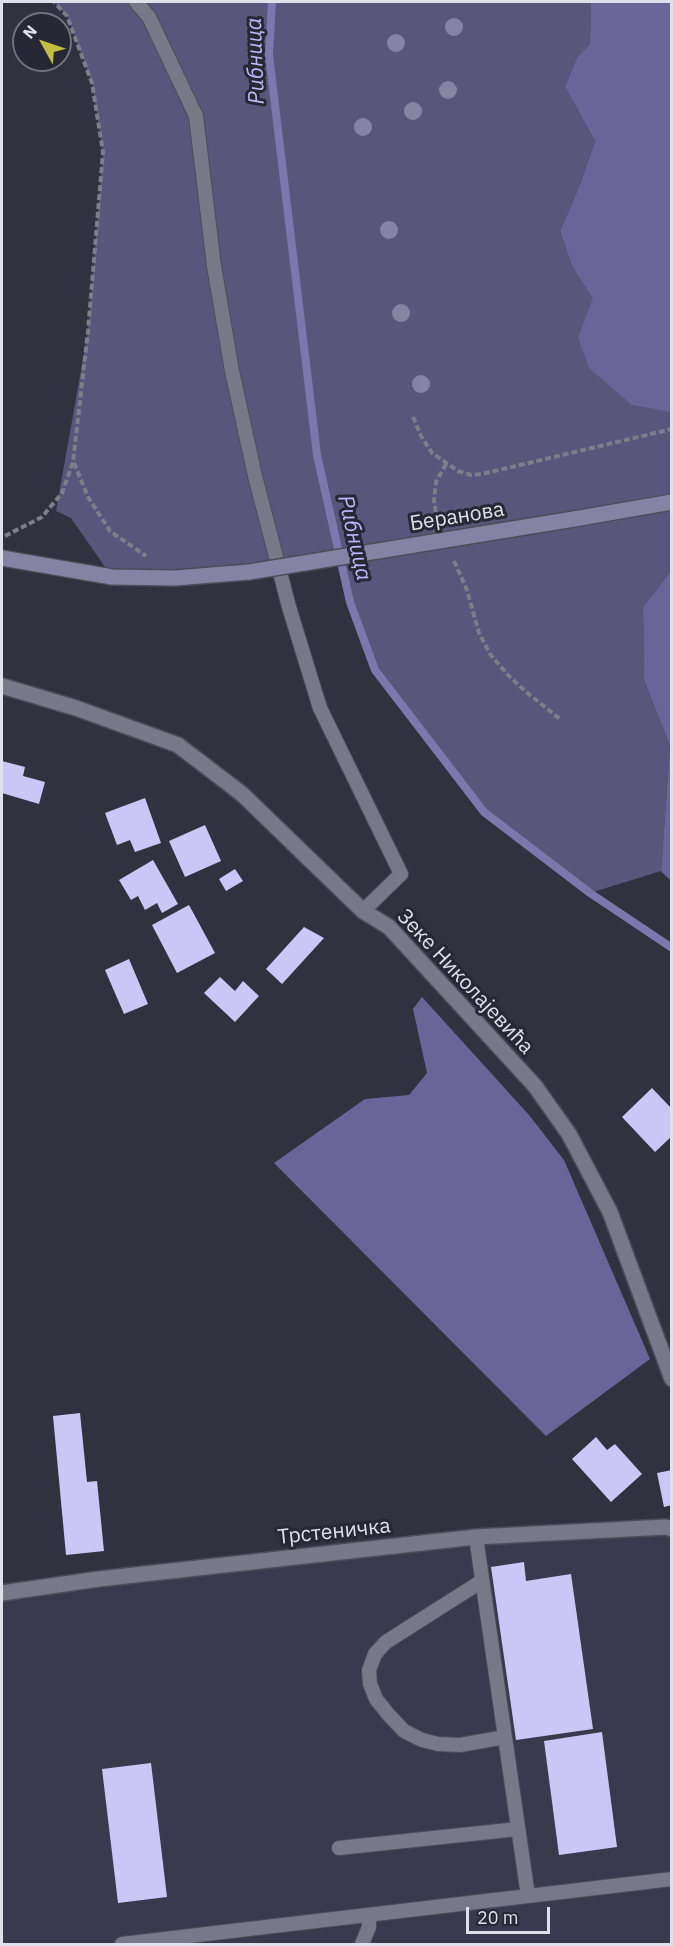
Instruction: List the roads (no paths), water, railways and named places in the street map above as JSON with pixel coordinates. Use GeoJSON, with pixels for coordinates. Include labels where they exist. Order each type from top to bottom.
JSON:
{"type":"FeatureCollection","features":[{"type":"Feature","properties":{"kind":"main road","name":"Беранова"},"geometry":{"type":"LineString","coordinates":[[2,558],[112,578],[175,578],[249,572],[672,502]]}},
{"type":"Feature","properties":{"kind":"street","name":"Зеке Николајевића"},"geometry":{"type":"LineString","coordinates":[[2,686],[76,708],[178,745],[242,794],[363,911],[389,927],[535,1086],[569,1134],[610,1212],[672,1378]]}},
{"type":"Feature","properties":{"kind":"street","name":"Трстеничка"},"geometry":{"type":"LineString","coordinates":[[2,1593],[99,1579],[476,1537],[670,1527]]}},
{"type":"Feature","properties":{"kind":"lane"},"geometry":{"type":"LineString","coordinates":[[136,2],[149,17],[196,116],[214,266],[232,371],[255,476],[306,663],[320,708],[401,874],[363,911]]}},
{"type":"Feature","properties":{"kind":"lane"},"geometry":{"type":"LineString","coordinates":[[476,1537],[528,1896]]}},
{"type":"Feature","properties":{"kind":"lane"},"geometry":{"type":"LineString","coordinates":[[482,1581],[386,1642],[375,1654],[369,1670],[370,1684],[376,1699],[388,1714],[404,1731],[422,1740],[438,1744],[459,1744],[505,1737]]}},
{"type":"Feature","properties":{"kind":"lane"},"geometry":{"type":"LineString","coordinates":[[339,1848],[518,1829]]}},
{"type":"Feature","properties":{"kind":"lane"},"geometry":{"type":"LineString","coordinates":[[122,1944],[672,1879]]}},
{"type":"Feature","properties":{"kind":"lane"},"geometry":{"type":"LineString","coordinates":[[362,1944],[369,1927],[369,1915]]}},
{"type":"Feature","properties":{"kind":"waterway","name":"Рибница"},"geometry":{"type":"LineString","coordinates":[[272,2],[269,55],[317,455],[350,602],[375,670],[484,812],[590,893],[672,948]]}}]}
